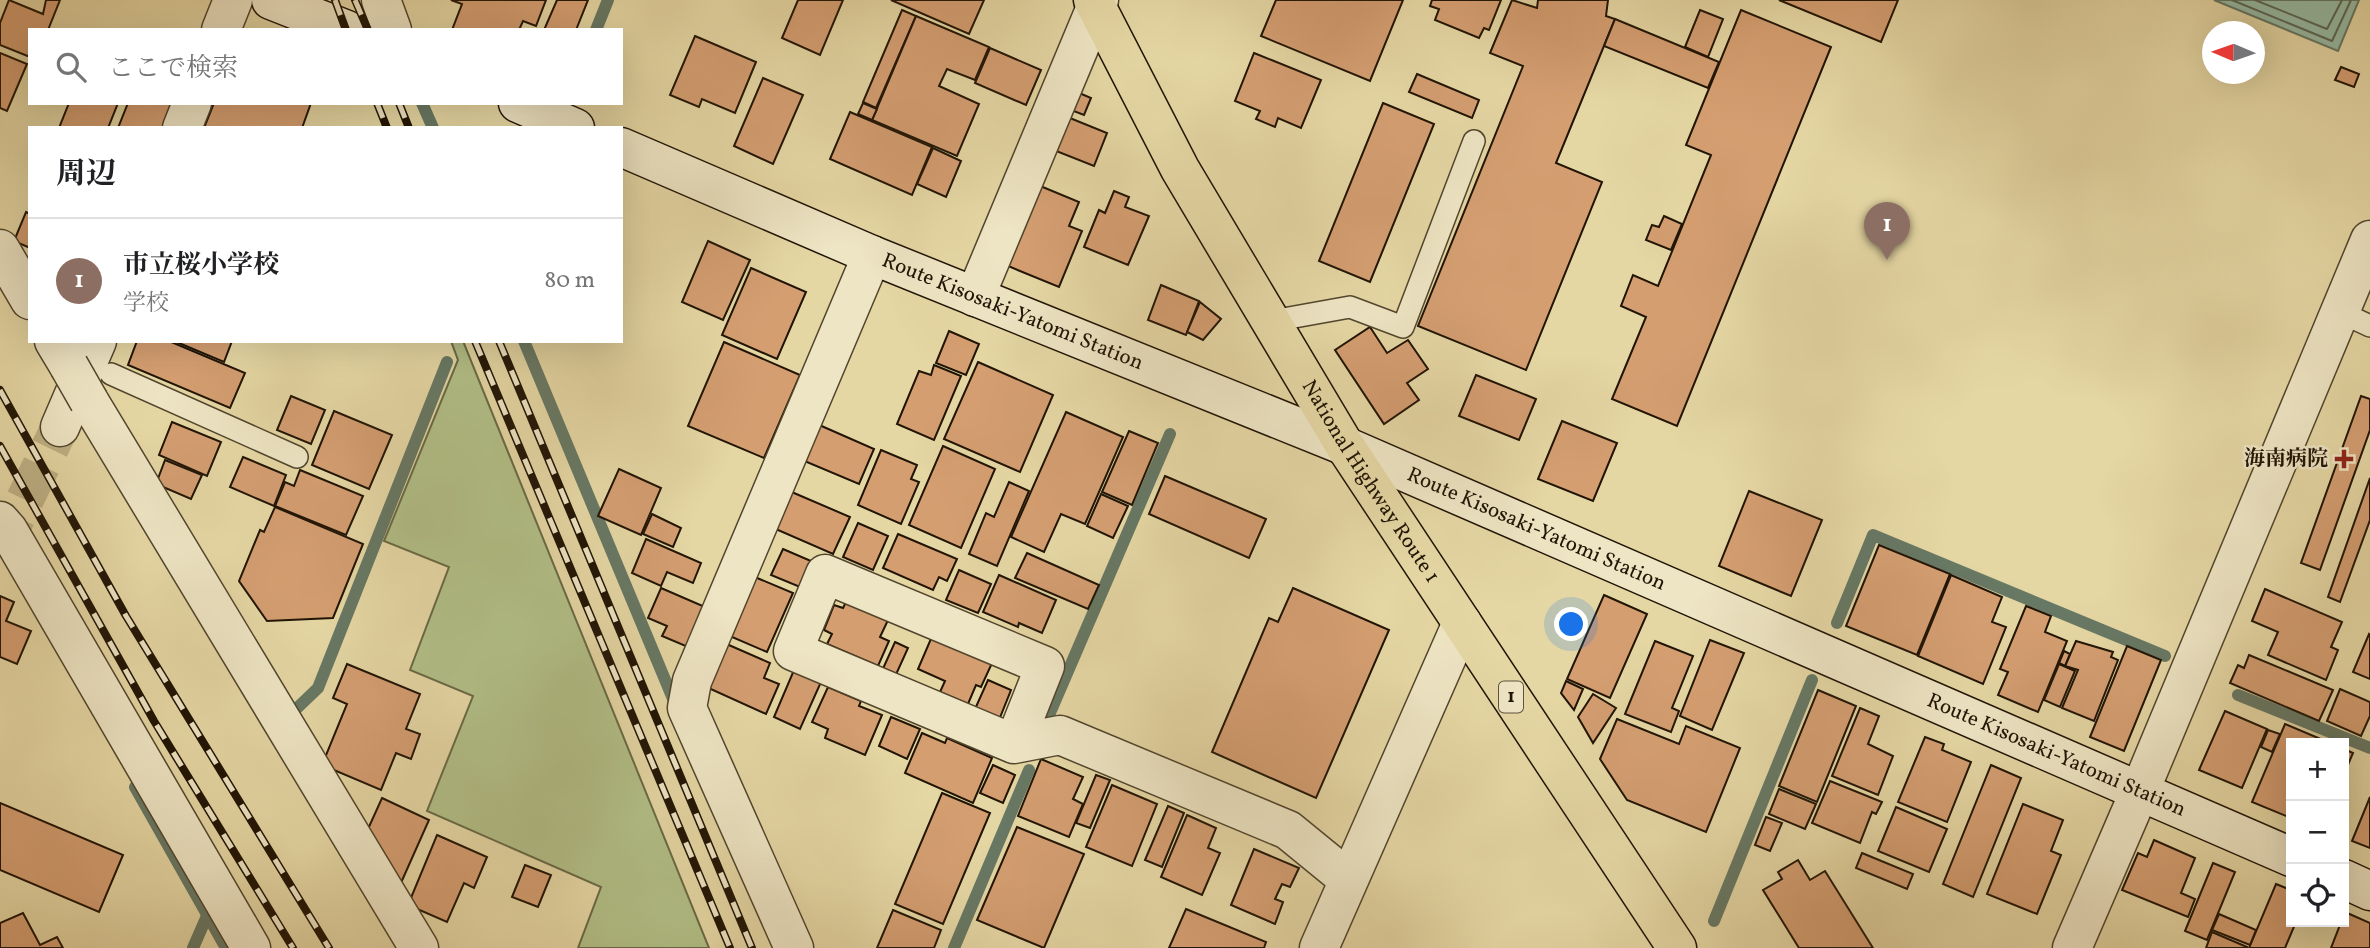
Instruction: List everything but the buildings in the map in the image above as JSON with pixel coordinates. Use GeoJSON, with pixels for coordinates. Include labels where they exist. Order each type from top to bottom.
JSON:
{"type":"FeatureCollection","features":[{"type":"Feature","properties":{"kind":"highway","name":"National Highway Route 1"},"geometry":{"type":"LineString","coordinates":[[1096,2],[1180,169],[1345,446],[1677,948]]}},
{"type":"Feature","properties":{"kind":"street"},"geometry":{"type":"LineString","coordinates":[[222,28],[233,0]]}},
{"type":"Feature","properties":{"kind":"street"},"geometry":{"type":"LineString","coordinates":[[271,0],[343,28]]}},
{"type":"Feature","properties":{"kind":"street"},"geometry":{"type":"LineString","coordinates":[[381,0],[391,28]]}},
{"type":"Feature","properties":{"kind":"street"},"geometry":{"type":"LineString","coordinates":[[975,297],[1096,2]]}},
{"type":"Feature","properties":{"kind":"street"},"geometry":{"type":"LineString","coordinates":[[183,126],[191,105]]}},
{"type":"Feature","properties":{"kind":"street"},"geometry":{"type":"LineString","coordinates":[[523,105],[570,126]]}},
{"type":"Feature","properties":{"kind":"street","name":"Route Kisosaki-Yatomi Station"},"geometry":{"type":"LineString","coordinates":[[623,148],[872,255],[1345,446],[2286,855]]}},
{"type":"Feature","properties":{"kind":"street"},"geometry":{"type":"LineString","coordinates":[[2072,948],[2139,793],[2355,319],[2370,240]]}},
{"type":"Feature","properties":{"kind":"street"},"geometry":{"type":"LineString","coordinates":[[0,249],[28,297]]}},
{"type":"Feature","properties":{"kind":"street"},"geometry":{"type":"LineString","coordinates":[[794,948],[687,708],[692,681],[872,255]]}},
{"type":"Feature","properties":{"kind":"street"},"geometry":{"type":"LineString","coordinates":[[61,354],[103,374],[419,948]]}},
{"type":"Feature","properties":{"kind":"street"},"geometry":{"type":"LineString","coordinates":[[60,427],[103,374]]}},
{"type":"Feature","properties":{"kind":"street"},"geometry":{"type":"LineString","coordinates":[[0,522],[15,542],[251,948]]}},
{"type":"Feature","properties":{"kind":"street"},"geometry":{"type":"LineString","coordinates":[[1014,744],[1045,666],[825,574],[793,651],[1014,744],[1060,735],[1288,830],[1348,879]]}},
{"type":"Feature","properties":{"kind":"street"},"geometry":{"type":"LineString","coordinates":[[1319,948],[1462,622]]}},
{"type":"Feature","properties":{"kind":"street"},"geometry":{"type":"LineString","coordinates":[[2349,881],[2370,891]]}},
{"type":"Feature","properties":{"kind":"lane"},"geometry":{"type":"LineString","coordinates":[[1272,321],[1350,307],[1403,327],[1474,141]]}},
{"type":"Feature","properties":{"kind":"lane"},"geometry":{"type":"LineString","coordinates":[[103,374],[297,457]]}},
{"type":"Feature","properties":{"kind":"shaded area"},"geometry":{"type":"Polygon","coordinates":[[[452,343],[464,343],[709,948],[578,948],[601,887],[427,811],[473,696],[410,670],[449,567],[384,541],[458,360],[452,343]]]}},
{"type":"Feature","properties":{"kind":"water"},"geometry":{"type":"Polygon","coordinates":[[[2214,0],[2359,0],[2338,51],[2214,0]]]}},
{"type":"Feature","properties":{"kind":"waterway"},"geometry":{"type":"LineString","coordinates":[[597,28],[608,0]]}},
{"type":"Feature","properties":{"kind":"waterway"},"geometry":{"type":"LineString","coordinates":[[423,105],[432,126]]}},
{"type":"Feature","properties":{"kind":"waterway"},"geometry":{"type":"LineString","coordinates":[[525,343],[676,706]]}},
{"type":"Feature","properties":{"kind":"waterway"},"geometry":{"type":"LineString","coordinates":[[294,711],[318,688],[447,362]]}},
{"type":"Feature","properties":{"kind":"waterway"},"geometry":{"type":"LineString","coordinates":[[1050,713],[1170,434]]}},
{"type":"Feature","properties":{"kind":"waterway"},"geometry":{"type":"LineString","coordinates":[[1837,623],[1873,535],[2165,656]]}},
{"type":"Feature","properties":{"kind":"waterway"},"geometry":{"type":"LineString","coordinates":[[1714,921],[1812,680]]}},
{"type":"Feature","properties":{"kind":"waterway"},"geometry":{"type":"LineString","coordinates":[[2238,695],[2370,748]]}},
{"type":"Feature","properties":{"kind":"waterway"},"geometry":{"type":"LineString","coordinates":[[954,948],[1029,770]]}},
{"type":"Feature","properties":{"kind":"waterway"},"geometry":{"type":"LineString","coordinates":[[135,787],[226,948]]}},
{"type":"Feature","properties":{"kind":"waterway"},"geometry":{"type":"LineString","coordinates":[[193,948],[207,916]]}},
{"type":"Feature","properties":{"kind":"tunnel"},"geometry":{"type":"LineString","coordinates":[[0,551],[60,427]]}},
{"type":"Feature","properties":{"kind":"railway"},"geometry":{"type":"LineString","coordinates":[[335,0],[345,28]]}},
{"type":"Feature","properties":{"kind":"railway"},"geometry":{"type":"LineString","coordinates":[[355,0],[367,28]]}},
{"type":"Feature","properties":{"kind":"railway"},"geometry":{"type":"LineString","coordinates":[[378,105],[386,126]]}},
{"type":"Feature","properties":{"kind":"railway"},"geometry":{"type":"LineString","coordinates":[[400,105],[408,126]]}},
{"type":"Feature","properties":{"kind":"railway"},"geometry":{"type":"LineString","coordinates":[[476,343],[730,948]]}},
{"type":"Feature","properties":{"kind":"railway"},"geometry":{"type":"LineString","coordinates":[[500,343],[752,948]]}},
{"type":"Feature","properties":{"kind":"railway"},"geometry":{"type":"LineString","coordinates":[[0,390],[126,616],[329,948]]}},
{"type":"Feature","properties":{"kind":"railway"},"geometry":{"type":"LineString","coordinates":[[0,446],[154,721],[293,948]]}},
{"type":"Feature","properties":{"kind":"place","name":"市立桜小学校"},"geometry":{"type":"Point","coordinates":[1887,260]}},
{"type":"Feature","properties":{"kind":"place","name":"海南病院"},"geometry":{"type":"Point","coordinates":[2344,459]}}]}
